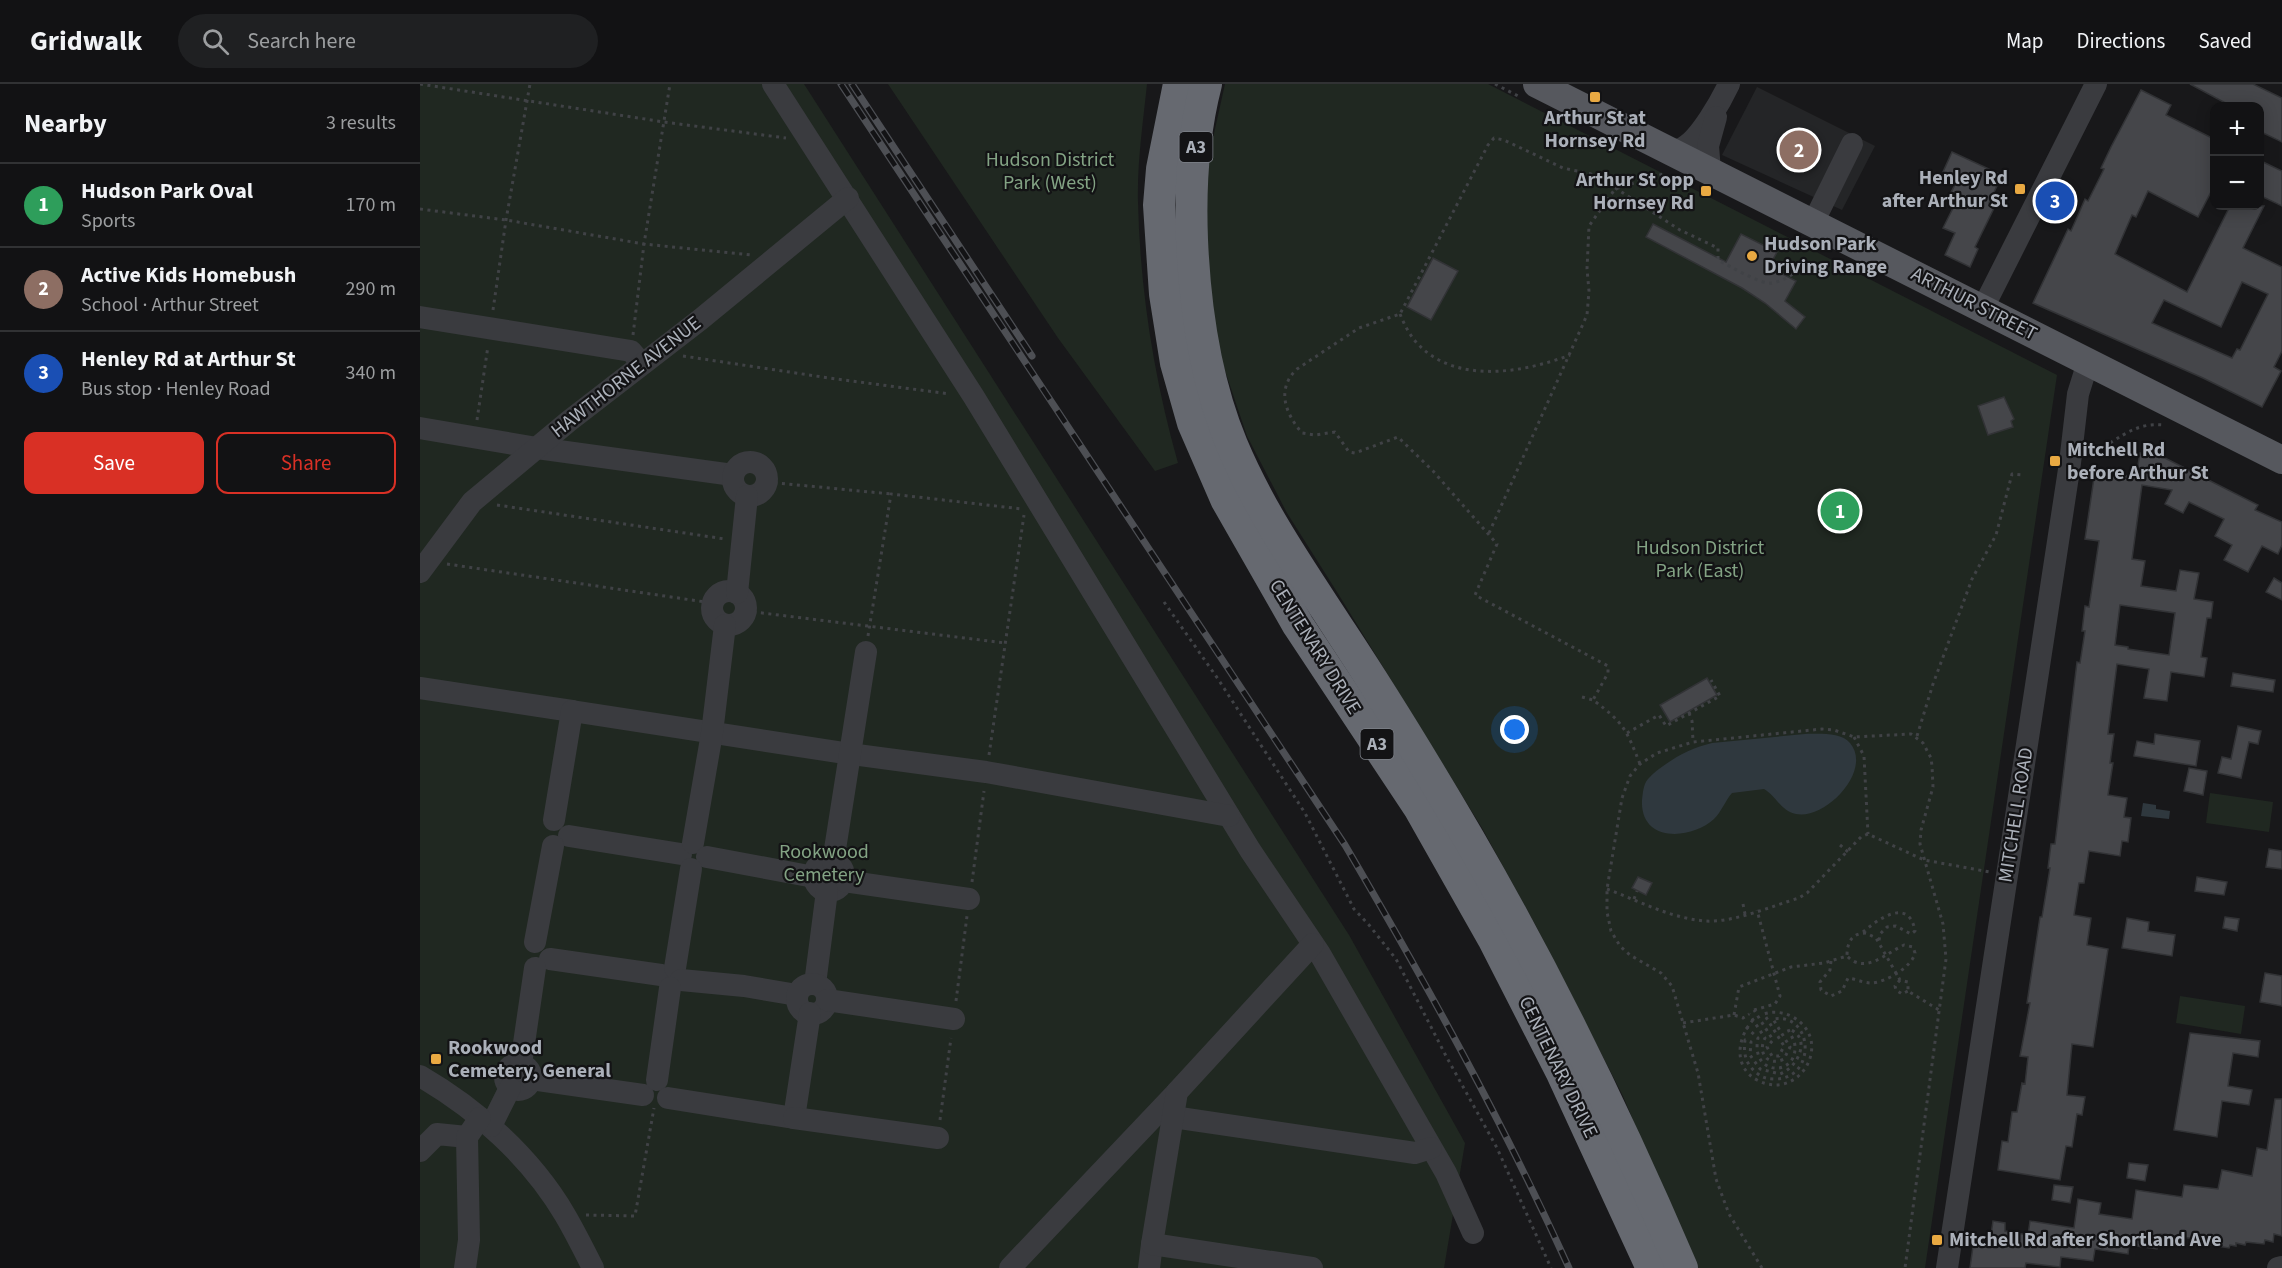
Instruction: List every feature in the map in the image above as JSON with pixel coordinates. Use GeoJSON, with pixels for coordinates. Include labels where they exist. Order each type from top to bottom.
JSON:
{"type":"FeatureCollection","features":[{"type":"Feature","properties":{"kind":"highway","name":"CENTENARY DRIVE"},"geometry":{"type":"LineString","coordinates":[[1179,84],[1162,169],[1159,205],[1165,294],[1176,363],[1193,423],[1226,499],[1287,606],[1420,809],[1492,938],[1562,1073],[1652,1268]]}},
{"type":"Feature","properties":{"kind":"highway","name":"CENTENARY DRIVE"},"geometry":{"type":"LineString","coordinates":[[1206,84],[1202,100],[1192,200],[1194,290],[1202,344],[1216,400],[1232,445],[1253,490],[1282,541],[1428,771],[1502,897],[1564,1013],[1622,1134],[1682,1268]]}},
{"type":"Feature","properties":{"kind":"main road","name":"ARTHUR STREET"},"geometry":{"type":"LineString","coordinates":[[1537,84],[1669,161],[1710,171],[2088,362],[2281,456]]}},
{"type":"Feature","properties":{"kind":"street"},"geometry":{"type":"LineString","coordinates":[[773,84],[974,397],[1229,816],[1313,944],[1446,1173],[1473,1233]]}},
{"type":"Feature","properties":{"kind":"street"},"geometry":{"type":"LineString","coordinates":[[1983,308],[2096,84]]}},
{"type":"Feature","properties":{"kind":"street"},"geometry":{"type":"LineString","coordinates":[[1669,161],[1693,139],[1724,94]]}},
{"type":"Feature","properties":{"kind":"street"},"geometry":{"type":"LineString","coordinates":[[1710,171],[1708,146],[1724,94]]}},
{"type":"Feature","properties":{"kind":"street"},"geometry":{"type":"LineString","coordinates":[[1813,224],[1852,144]]}},
{"type":"Feature","properties":{"kind":"street","name":"HAWTHORNE AVENUE"},"geometry":{"type":"LineString","coordinates":[[424,566],[472,502],[643,356],[775,258],[848,198]]}},
{"type":"Feature","properties":{"kind":"street"},"geometry":{"type":"LineString","coordinates":[[420,317],[643,356]]}},
{"type":"Feature","properties":{"kind":"street","name":"MITCHELL ROAD"},"geometry":{"type":"LineString","coordinates":[[1947,1268],[2070,463],[2078,394],[2088,362]]}},
{"type":"Feature","properties":{"kind":"street"},"geometry":{"type":"LineString","coordinates":[[420,428],[733,475]]}},
{"type":"Feature","properties":{"kind":"street"},"geometry":{"type":"LineString","coordinates":[[752,462],[762,468],[767,477],[761,492],[747,496],[741,494],[734,486],[733,475],[741,465],[752,462]]}},
{"type":"Feature","properties":{"kind":"street"},"geometry":{"type":"LineString","coordinates":[[742,602],[726,591],[720,593],[712,603],[714,617],[725,625],[739,623],[742,602],[741,542],[747,496]]}},
{"type":"Feature","properties":{"kind":"street"},"geometry":{"type":"LineString","coordinates":[[655,1095],[712,733],[725,625]]}},
{"type":"Feature","properties":{"kind":"street"},"geometry":{"type":"LineString","coordinates":[[794,1118],[866,652]]}},
{"type":"Feature","properties":{"kind":"street"},"geometry":{"type":"LineString","coordinates":[[420,688],[851,754],[986,772],[1229,816]]}},
{"type":"Feature","properties":{"kind":"street"},"geometry":{"type":"LineString","coordinates":[[526,1072],[542,964],[547,946],[541,942],[535,942],[559,834],[572,711]]}},
{"type":"Feature","properties":{"kind":"street"},"geometry":{"type":"LineString","coordinates":[[559,834],[969,898]]}},
{"type":"Feature","properties":{"kind":"street"},"geometry":{"type":"LineString","coordinates":[[1010,1268],[1313,944]]}},
{"type":"Feature","properties":{"kind":"street"},"geometry":{"type":"LineString","coordinates":[[542,964],[744,986],[954,1019]]}},
{"type":"Feature","properties":{"kind":"street"},"geometry":{"type":"LineString","coordinates":[[420,1151],[437,1134],[467,1137],[485,1122],[510,1088],[505,1080],[506,1072],[512,1065],[526,1072],[655,1095],[794,1118],[938,1138]]}},
{"type":"Feature","properties":{"kind":"street"},"geometry":{"type":"LineString","coordinates":[[420,1076],[485,1122],[541,1180],[565,1215],[593,1268]]}},
{"type":"Feature","properties":{"kind":"street"},"geometry":{"type":"LineString","coordinates":[[1149,1268],[1177,1092]]}},
{"type":"Feature","properties":{"kind":"street"},"geometry":{"type":"LineString","coordinates":[[1173,1117],[1415,1153],[1431,1148]]}},
{"type":"Feature","properties":{"kind":"street"},"geometry":{"type":"LineString","coordinates":[[465,1268],[469,1240],[467,1137]]}},
{"type":"Feature","properties":{"kind":"street"},"geometry":{"type":"LineString","coordinates":[[1152,1244],[1312,1268]]}},
{"type":"Feature","properties":{"kind":"path"},"geometry":{"type":"LineString","coordinates":[[420,84],[664,122],[810,141]]}},
{"type":"Feature","properties":{"kind":"path"},"geometry":{"type":"LineString","coordinates":[[506,220],[530,84]]}},
{"type":"Feature","properties":{"kind":"path"},"geometry":{"type":"LineString","coordinates":[[670,84],[644,244],[643,356],[974,397]]}},
{"type":"Feature","properties":{"kind":"path"},"geometry":{"type":"LineString","coordinates":[[1593,699],[1608,673],[1608,666],[1475,595],[1497,544],[1401,438],[1393,438],[1358,453],[1349,452],[1335,432],[1315,435],[1302,433],[1286,409],[1284,387],[1290,375],[1297,369],[1359,328],[1400,314],[1488,145],[1494,138],[1504,140],[1563,168],[1591,174],[1680,230],[1718,248],[1718,260],[1760,281],[1770,284],[1786,278],[1803,267]]}},
{"type":"Feature","properties":{"kind":"path"},"geometry":{"type":"LineString","coordinates":[[1489,533],[1587,315],[1589,226],[1615,189],[1669,161]]}},
{"type":"Feature","properties":{"kind":"path"},"geometry":{"type":"LineString","coordinates":[[420,209],[506,220],[644,244],[775,258]]}},
{"type":"Feature","properties":{"kind":"path"},"geometry":{"type":"LineString","coordinates":[[1400,314],[1408,331],[1422,348],[1436,358],[1460,368],[1516,370],[1570,355]]}},
{"type":"Feature","properties":{"kind":"path"},"geometry":{"type":"LineString","coordinates":[[2110,443],[2134,428],[2154,424],[2170,426]]}},
{"type":"Feature","properties":{"kind":"path"},"geometry":{"type":"LineString","coordinates":[[1917,736],[1933,684],[1972,579],[1996,535],[2012,474],[2023,476]]}},
{"type":"Feature","properties":{"kind":"path"},"geometry":{"type":"LineString","coordinates":[[766,482],[1024,510]]}},
{"type":"Feature","properties":{"kind":"path"},"geometry":{"type":"LineString","coordinates":[[938,1138],[986,772],[1028,485]]}},
{"type":"Feature","properties":{"kind":"path"},"geometry":{"type":"LineString","coordinates":[[866,652],[891,494]]}},
{"type":"Feature","properties":{"kind":"path"},"geometry":{"type":"LineString","coordinates":[[472,502],[532,509],[741,542]]}},
{"type":"Feature","properties":{"kind":"path"},"geometry":{"type":"LineString","coordinates":[[424,566],[712,603]]}},
{"type":"Feature","properties":{"kind":"path"},"geometry":{"type":"LineString","coordinates":[[742,602],[869,626],[1005,643]]}},
{"type":"Feature","properties":{"kind":"path"},"geometry":{"type":"LineString","coordinates":[[1164,602],[1224,688],[1305,813],[1354,909],[1370,925],[1396,959],[1497,1148],[1551,1268]]}},
{"type":"Feature","properties":{"kind":"path"},"geometry":{"type":"LineString","coordinates":[[1627,733],[1659,715],[1666,726],[1720,696],[1711,680]]}},
{"type":"Feature","properties":{"kind":"path"},"geometry":{"type":"LineString","coordinates":[[1582,697],[1593,699],[1620,722],[1640,764]]}},
{"type":"Feature","properties":{"kind":"path"},"geometry":{"type":"LineString","coordinates":[[1689,714],[1692,722],[1693,742]]}},
{"type":"Feature","properties":{"kind":"path"},"geometry":{"type":"LineString","coordinates":[[1762,1268],[1738,1230],[1721,1194],[1713,1164],[1698,1073],[1672,986],[1667,979],[1630,954],[1613,938],[1607,912],[1607,889],[1622,798],[1630,776],[1640,764],[1657,753],[1693,742],[1821,729],[1834,730],[1854,737],[1905,733],[1917,736],[1931,758],[1933,775],[1930,801],[1920,836],[1924,860],[1945,936],[1946,960],[1905,1268]]}},
{"type":"Feature","properties":{"kind":"path"},"geometry":{"type":"LineString","coordinates":[[1854,737],[1864,756],[1868,834]]}},
{"type":"Feature","properties":{"kind":"path"},"geometry":{"type":"LineString","coordinates":[[1607,889],[1662,911],[1706,921],[1732,918],[1799,898],[1861,837],[1868,834],[1924,860],[2007,875]]}},
{"type":"Feature","properties":{"kind":"path"},"geometry":{"type":"LineString","coordinates":[[1840,845],[1848,852]]}},
{"type":"Feature","properties":{"kind":"path"},"geometry":{"type":"LineString","coordinates":[[1634,899],[1637,891]]}},
{"type":"Feature","properties":{"kind":"path"},"geometry":{"type":"LineString","coordinates":[[1743,904],[1745,914]]}},
{"type":"Feature","properties":{"kind":"path"},"geometry":{"type":"LineString","coordinates":[[1683,1023],[1734,1015],[1743,1018],[1754,1010],[1775,1004],[1779,1000],[1779,989],[1757,910]]}},
{"type":"Feature","properties":{"kind":"path"},"geometry":{"type":"LineString","coordinates":[[1847,956],[1850,941],[1879,918],[1893,913],[1906,916],[1913,925],[1915,931],[1911,934],[1896,926],[1887,927],[1880,934],[1879,942]]}},
{"type":"Feature","properties":{"kind":"path"},"geometry":{"type":"LineString","coordinates":[[1861,933],[1872,934],[1879,942],[1895,974],[1900,980],[1908,982],[1908,991]]}},
{"type":"Feature","properties":{"kind":"path"},"geometry":{"type":"LineString","coordinates":[[1831,961],[1830,970],[1821,978],[1820,986],[1824,993],[1831,996],[1842,992],[1848,978],[1862,982],[1879,982],[1895,974],[1914,958],[1914,950],[1910,945],[1904,945],[1868,964],[1851,960],[1847,956]]}},
{"type":"Feature","properties":{"kind":"path"},"geometry":{"type":"LineString","coordinates":[[1734,1015],[1739,987],[1791,968],[1817,965],[1847,956]]}},
{"type":"Feature","properties":{"kind":"path"},"geometry":{"type":"LineString","coordinates":[[1900,980],[1896,990],[1902,994],[1908,991]]}},
{"type":"Feature","properties":{"kind":"path"},"geometry":{"type":"LineString","coordinates":[[1908,991],[1939,1010]]}},
{"type":"Feature","properties":{"kind":"path"},"geometry":{"type":"LineString","coordinates":[[1753,1020],[1746,1028],[1740,1042],[1740,1058],[1748,1073],[1756,1079],[1779,1085],[1794,1080],[1804,1070],[1811,1056],[1812,1043],[1807,1029],[1779,1012],[1764,1014],[1784,1046],[1782,1053],[1776,1057],[1769,1053],[1767,1047],[1773,1040],[1754,1010]]}},
{"type":"Feature","properties":{"kind":"path"},"geometry":{"type":"LineString","coordinates":[[1746,1028],[1758,1038],[1756,1050],[1760,1061],[1769,1067],[1782,1067],[1794,1056],[1794,1042],[1788,1029],[1795,1033],[1800,1042],[1800,1054],[1795,1065],[1780,1074],[1760,1069],[1750,1055],[1751,1042],[1746,1040],[1745,1051],[1748,1063],[1759,1074],[1767,1079],[1779,1079],[1792,1074],[1800,1067],[1806,1053],[1805,1040],[1794,1020],[1773,1019],[1790,1047],[1784,1059],[1775,1062],[1763,1055],[1762,1047],[1765,1038],[1749,1014]]}},
{"type":"Feature","properties":{"kind":"path"},"geometry":{"type":"LineString","coordinates":[[1800,1067],[1804,1070]]}},
{"type":"Feature","properties":{"kind":"path"},"geometry":{"type":"LineString","coordinates":[[1756,1079],[1759,1074]]}},
{"type":"Feature","properties":{"kind":"path"},"geometry":{"type":"LineString","coordinates":[[565,1215],[635,1216],[655,1095]]}},
{"type":"Feature","properties":{"kind":"shaded area"},"geometry":{"type":"Polygon","coordinates":[[[1757,87],[1875,146],[1842,210],[1722,155],[1757,87]]]}},
{"type":"Feature","properties":{"kind":"shaded area"},"geometry":{"type":"Polygon","coordinates":[[[1805,734],[1829,734],[1841,737],[1850,743],[1856,754],[1851,779],[1843,791],[1820,809],[1808,814],[1796,814],[1782,807],[1764,789],[1732,793],[1714,819],[1693,831],[1669,834],[1649,824],[1644,814],[1642,800],[1646,781],[1671,760],[1712,743],[1805,734]]]}},
{"type":"Feature","properties":{"kind":"shaded area"},"geometry":{"type":"Polygon","coordinates":[[[2143,803],[2156,805],[2156,809],[2170,811],[2169,819],[2141,816],[2143,803]]]}},
{"type":"Feature","properties":{"kind":"green space","name":"Rookwood Cemetery"},"geometry":{"type":"Polygon","coordinates":[[[420,84],[804,84],[1349,935],[1465,1143],[1444,1268],[420,1268],[420,84]]]}},
{"type":"Feature","properties":{"kind":"green space","name":"Hudson District Park (West)"},"geometry":{"type":"Polygon","coordinates":[[[888,84],[1147,84],[1138,187],[1139,235],[1145,301],[1155,366],[1178,463],[1155,471],[1058,338],[888,84]]]}},
{"type":"Feature","properties":{"kind":"green space","name":"Hudson District Park (East)"},"geometry":{"type":"Polygon","coordinates":[[[1225,84],[1488,84],[2057,375],[1925,1268],[1695,1268],[1623,1096],[1537,928],[1482,828],[1287,513],[1247,436],[1216,344],[1209,302],[1205,192],[1213,138],[1225,84]]]}},
{"type":"Feature","properties":{"kind":"green space"},"geometry":{"type":"Polygon","coordinates":[[[2210,793],[2273,802],[2269,832],[2206,823],[2210,793]]]}},
{"type":"Feature","properties":{"kind":"green space"},"geometry":{"type":"Polygon","coordinates":[[[2180,996],[2245,1006],[2241,1034],[2176,1023],[2180,996]]]}},
{"type":"Feature","properties":{"kind":"building"},"geometry":{"type":"Polygon","coordinates":[[[2190,84],[2253,84],[2282,98],[2282,142],[2264,133],[2264,102],[2224,102],[2190,84]]]}},
{"type":"Feature","properties":{"kind":"building"},"geometry":{"type":"Polygon","coordinates":[[[2141,90],[2171,105],[2166,115],[2210,137],[2210,194],[2198,217],[2148,191],[2136,217],[2132,215],[2115,254],[2187,292],[2228,210],[2262,210],[2243,248],[2282,267],[2282,351],[2274,367],[2281,371],[2262,407],[2203,378],[2033,303],[2068,229],[2071,231],[2085,199],[2088,201],[2104,169],[2101,168],[2141,90]],[[2242,282],[2221,327],[2164,300],[2152,323],[2232,358],[2237,349],[2240,350],[2268,294],[2242,282]]]}},
{"type":"Feature","properties":{"kind":"building"},"geometry":{"type":"Polygon","coordinates":[[[1952,152],[2002,175],[1989,203],[1995,206],[1975,247],[1978,249],[1970,267],[1945,255],[1955,233],[1943,228],[1955,204],[1947,200],[1958,179],[1943,172],[1952,152]]]}},
{"type":"Feature","properties":{"kind":"building"},"geometry":{"type":"Polygon","coordinates":[[[2264,162],[2282,171],[2282,206],[2264,197],[2264,162]]]}},
{"type":"Feature","properties":{"kind":"building"},"geometry":{"type":"Polygon","coordinates":[[[1653,224],[1726,262],[1741,234],[1777,252],[1769,267],[1796,281],[1785,301],[1805,317],[1796,329],[1765,303],[1742,288],[1646,237],[1653,224]]]}},
{"type":"Feature","properties":{"kind":"building"},"geometry":{"type":"Polygon","coordinates":[[[1433,258],[1458,271],[1431,320],[1407,307],[1433,258]]]}},
{"type":"Feature","properties":{"kind":"building"},"geometry":{"type":"Polygon","coordinates":[[[2004,397],[2014,419],[2011,421],[2013,427],[1988,435],[1978,406],[2004,397]]]}},
{"type":"Feature","properties":{"kind":"building"},"geometry":{"type":"Polygon","coordinates":[[[2140,453],[2163,457],[2258,505],[2255,510],[2282,522],[2282,545],[2278,554],[2262,546],[2248,572],[2224,560],[2232,545],[2215,536],[2224,519],[2189,502],[2183,513],[2165,504],[2172,490],[2142,485],[2132,559],[2145,561],[2141,586],[2176,591],[2180,570],[2199,573],[2194,599],[2213,602],[2211,618],[2207,618],[2201,657],[2207,658],[2204,677],[2171,672],[2167,701],[2144,698],[2149,669],[2117,664],[2108,734],[2114,734],[2110,763],[2113,763],[2108,795],[2127,798],[2124,817],[2131,818],[2128,842],[2122,841],[2120,856],[2089,851],[2084,883],[2079,883],[2074,915],[2091,918],[2087,945],[2108,949],[2093,1047],[2072,1044],[2067,1095],[2085,1097],[2082,1115],[2077,1114],[2072,1147],[2066,1146],[2060,1180],[1998,1170],[2002,1141],[2008,1142],[2012,1112],[2017,1112],[2022,1083],[2025,1084],[2028,1057],[2020,1056],[2030,1003],[2027,1003],[2050,868],[2048,868],[2051,844],[2055,844],[2077,662],[2080,663],[2085,631],[2082,631],[2085,606],[2089,607],[2099,541],[2085,539],[2095,471],[2136,477],[2140,453]],[[2120,605],[2115,645],[2169,655],[2175,613],[2120,605]]]}},
{"type":"Feature","properties":{"kind":"building"},"geometry":{"type":"Polygon","coordinates":[[[2274,578],[2282,583],[2282,600],[2266,592],[2274,578]]]}},
{"type":"Feature","properties":{"kind":"building"},"geometry":{"type":"Polygon","coordinates":[[[2233,673],[2275,680],[2273,692],[2231,686],[2233,673]]]}},
{"type":"Feature","properties":{"kind":"building"},"geometry":{"type":"Polygon","coordinates":[[[1707,678],[1717,695],[1670,722],[1660,705],[1707,678]]]}},
{"type":"Feature","properties":{"kind":"building"},"geometry":{"type":"Polygon","coordinates":[[[2238,726],[2261,731],[2258,744],[2249,742],[2241,778],[2218,773],[2222,757],[2231,759],[2238,726]]]}},
{"type":"Feature","properties":{"kind":"building"},"geometry":{"type":"Polygon","coordinates":[[[2155,734],[2200,741],[2196,766],[2134,756],[2137,741],[2154,744],[2155,734]]]}},
{"type":"Feature","properties":{"kind":"building"},"geometry":{"type":"Polygon","coordinates":[[[2189,768],[2207,771],[2203,795],[2184,791],[2189,768]]]}},
{"type":"Feature","properties":{"kind":"building"},"geometry":{"type":"Polygon","coordinates":[[[2269,849],[2282,851],[2282,869],[2266,867],[2269,849]]]}},
{"type":"Feature","properties":{"kind":"building"},"geometry":{"type":"Polygon","coordinates":[[[1638,877],[1652,883],[1646,895],[1632,888],[1638,877]]]}},
{"type":"Feature","properties":{"kind":"building"},"geometry":{"type":"Polygon","coordinates":[[[2197,877],[2227,882],[2224,895],[2195,891],[2197,877]]]}},
{"type":"Feature","properties":{"kind":"building"},"geometry":{"type":"Polygon","coordinates":[[[2225,917],[2239,919],[2237,931],[2223,928],[2225,917]]]}},
{"type":"Feature","properties":{"kind":"building"},"geometry":{"type":"Polygon","coordinates":[[[2127,918],[2149,922],[2148,931],[2175,935],[2172,956],[2122,948],[2127,918]]]}},
{"type":"Feature","properties":{"kind":"building"},"geometry":{"type":"Polygon","coordinates":[[[2265,973],[2282,976],[2282,1006],[2260,1002],[2265,973]]]}},
{"type":"Feature","properties":{"kind":"building"},"geometry":{"type":"Polygon","coordinates":[[[2190,1033],[2260,1041],[2258,1057],[2233,1053],[2228,1086],[2252,1090],[2249,1105],[2222,1101],[2217,1137],[2174,1130],[2190,1033]]]}},
{"type":"Feature","properties":{"kind":"building"},"geometry":{"type":"Polygon","coordinates":[[[2275,1099],[2282,1099],[2282,1236],[2274,1234],[2273,1242],[2265,1240],[2264,1244],[2246,1242],[2245,1245],[2236,1243],[2236,1246],[2230,1245],[2229,1248],[2210,1245],[2211,1241],[2160,1234],[2157,1249],[2129,1245],[2128,1254],[2095,1249],[2093,1261],[2061,1257],[2060,1267],[2026,1263],[2025,1268],[1970,1268],[1974,1239],[1990,1242],[1993,1221],[2005,1223],[2005,1231],[2028,1235],[2030,1221],[2074,1228],[2078,1199],[2101,1203],[2099,1214],[2132,1219],[2136,1190],[2182,1197],[2184,1185],[2218,1189],[2222,1170],[2252,1176],[2257,1148],[2267,1150],[2275,1099]]]}},
{"type":"Feature","properties":{"kind":"building"},"geometry":{"type":"Polygon","coordinates":[[[2129,1163],[2148,1165],[2145,1181],[2127,1178],[2129,1163]]]}},
{"type":"Feature","properties":{"kind":"building"},"geometry":{"type":"Polygon","coordinates":[[[2054,1185],[2073,1187],[2070,1203],[2052,1200],[2054,1185]]]}},
{"type":"Feature","properties":{"kind":"railway"},"geometry":{"type":"LineString","coordinates":[[841,84],[1345,845],[1463,1054],[1518,1160],[1569,1268]]}},
{"type":"Feature","properties":{"kind":"railway"},"geometry":{"type":"LineString","coordinates":[[852,84],[1032,356]]}},
{"type":"Feature","properties":{"kind":"place","name":"Arthur St at Hornsey Rd"},"geometry":{"type":"Point","coordinates":[1595,97]}},
{"type":"Feature","properties":{"kind":"place","name":"Active Kids Homebush"},"geometry":{"type":"Point","coordinates":[1799,150]}},
{"type":"Feature","properties":{"kind":"place","name":"Henley Rd after Arthur St"},"geometry":{"type":"Point","coordinates":[2020,189]}},
{"type":"Feature","properties":{"kind":"place","name":"Arthur St opp Hornsey Rd"},"geometry":{"type":"Point","coordinates":[1706,191]}},
{"type":"Feature","properties":{"kind":"place","name":"Henley Rd at Arthur St"},"geometry":{"type":"Point","coordinates":[2055,201]}},
{"type":"Feature","properties":{"kind":"place","name":"Hudson Park Driving Range"},"geometry":{"type":"Point","coordinates":[1752,256]}},
{"type":"Feature","properties":{"kind":"place","name":"Mitchell Rd before Arthur St"},"geometry":{"type":"Point","coordinates":[2055,461]}},
{"type":"Feature","properties":{"kind":"place","name":"Hudson Park Oval"},"geometry":{"type":"Point","coordinates":[1840,511]}},
{"type":"Feature","properties":{"kind":"place","name":"Rookwood Cemetery, General"},"geometry":{"type":"Point","coordinates":[436,1059]}},
{"type":"Feature","properties":{"kind":"place","name":"Mitchell Rd after Shortland Ave"},"geometry":{"type":"Point","coordinates":[1937,1240]}}]}
